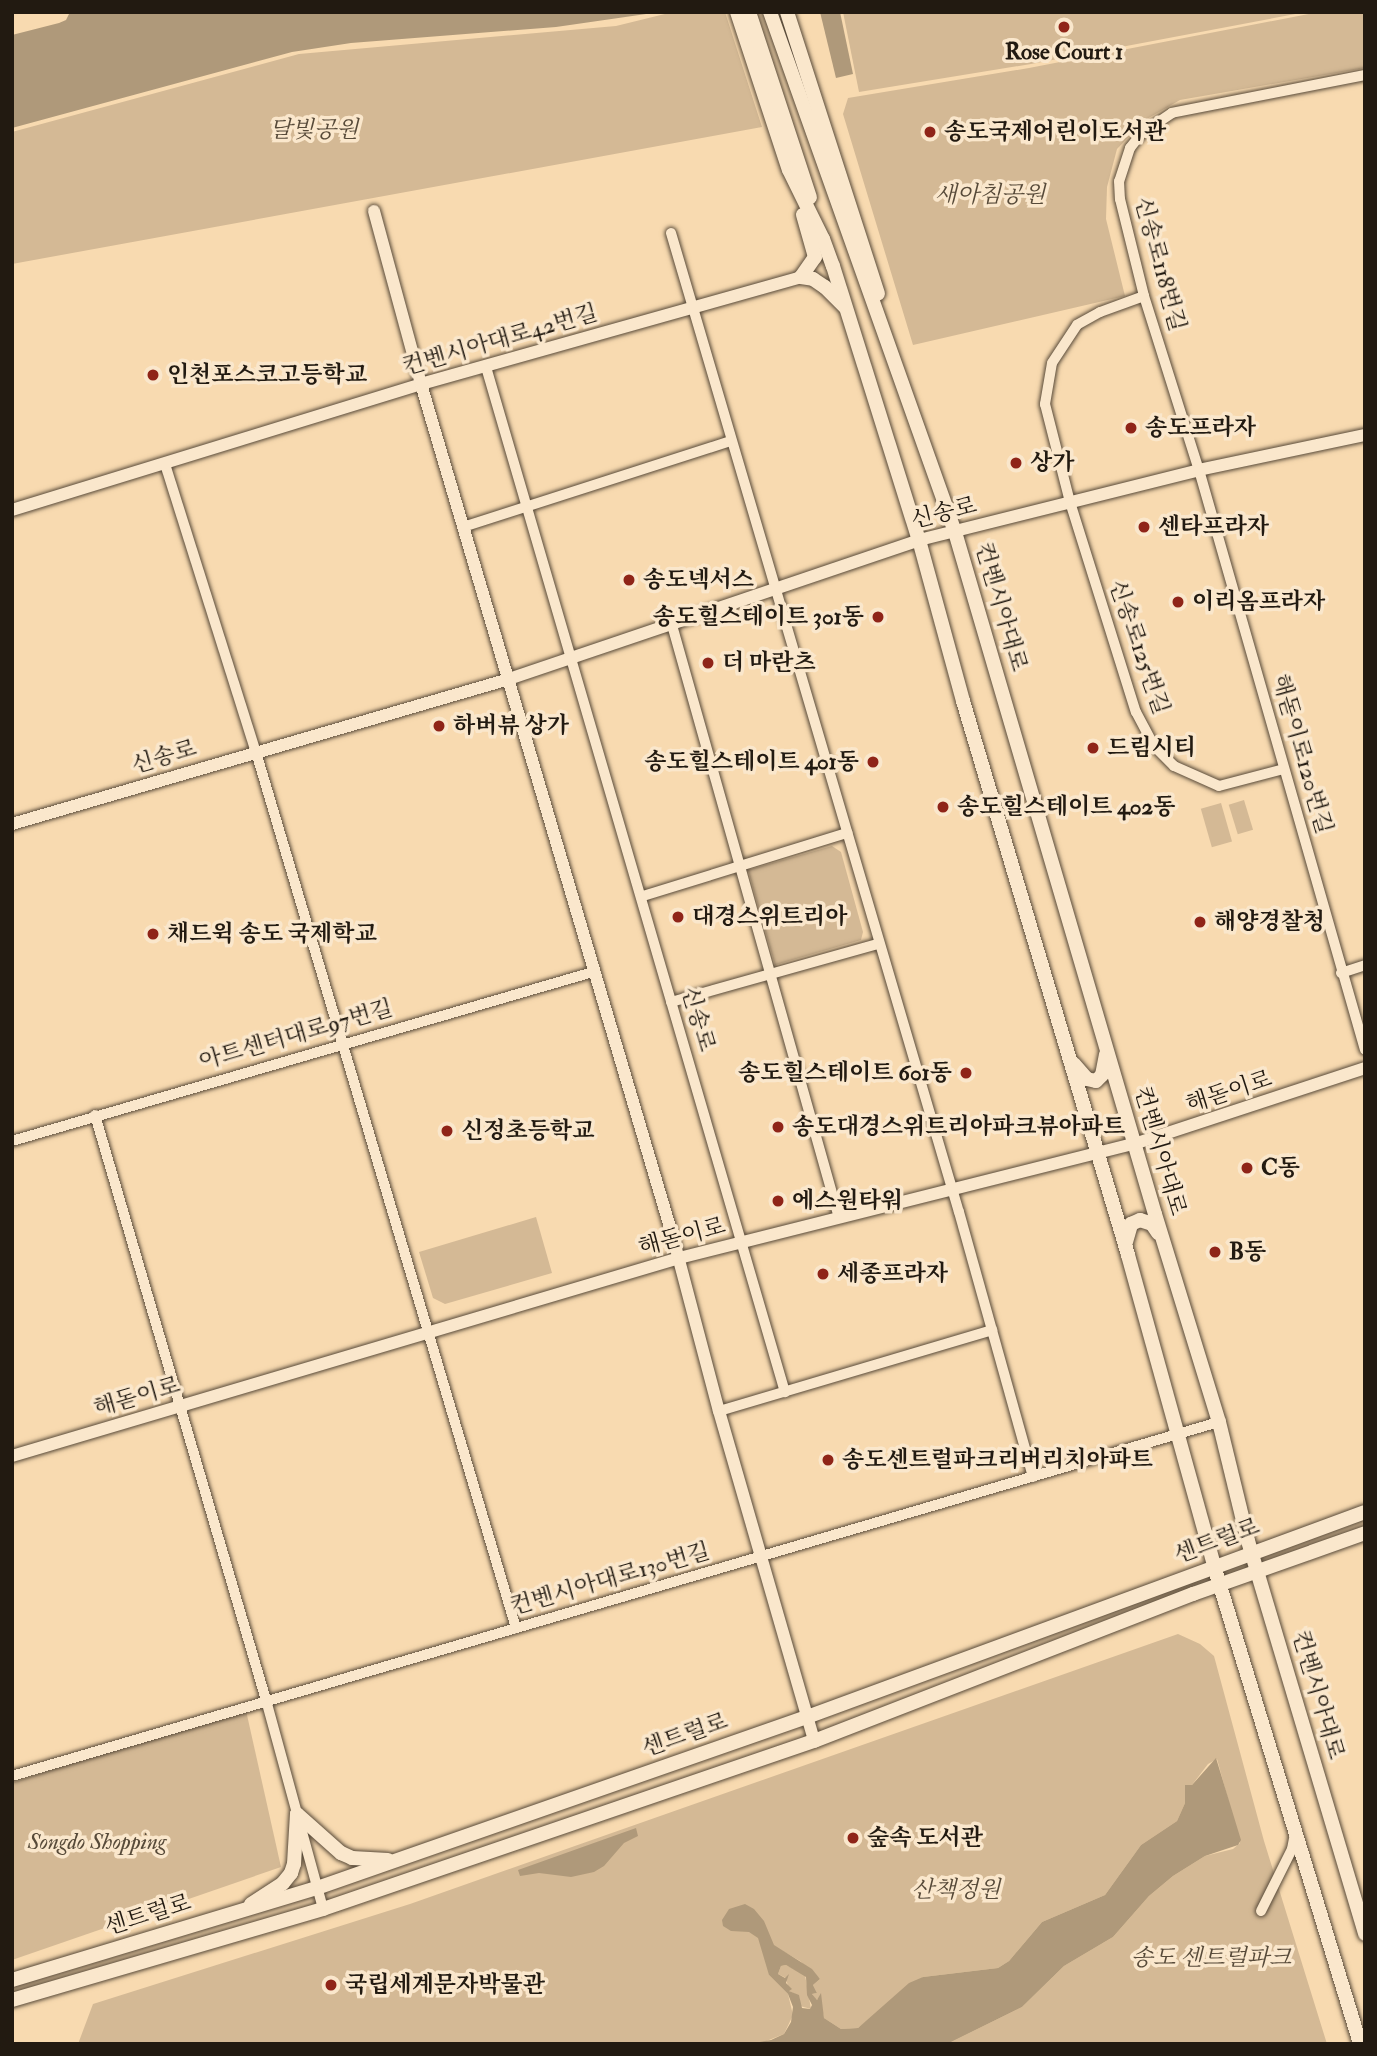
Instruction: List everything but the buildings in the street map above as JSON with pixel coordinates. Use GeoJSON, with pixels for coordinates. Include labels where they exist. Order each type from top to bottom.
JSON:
{"type":"FeatureCollection","features":[{"type":"Feature","properties":{"kind":"main road"},"geometry":{"type":"LineString","coordinates":[[737,12],[823,239],[919,540],[1128,1255],[1214,1566],[1360,2044]]}},
{"type":"Feature","properties":{"kind":"main road"},"geometry":{"type":"LineString","coordinates":[[748,12],[780,123],[789,170],[815,251],[810,268],[800,277]]}},
{"type":"Feature","properties":{"kind":"main road","name":"컨벤시아대로"},"geometry":{"type":"LineString","coordinates":[[770,12],[812,114],[955,532],[1134,1144],[1219,1422],[1251,1552],[1365,1934]]}},
{"type":"Feature","properties":{"kind":"main road","name":"컨벤시아대로"},"geometry":{"type":"LineString","coordinates":[[787,12],[812,114]]}},
{"type":"Feature","properties":{"kind":"main road"},"geometry":{"type":"LineString","coordinates":[[789,170],[823,239]]}},
{"type":"Feature","properties":{"kind":"main road"},"geometry":{"type":"LineString","coordinates":[[800,277],[813,279],[825,287],[846,308]]}},
{"type":"Feature","properties":{"kind":"main road"},"geometry":{"type":"LineString","coordinates":[[1068,1054],[1079,1073],[1093,1081],[1102,1075],[1105,1045]]}},
{"type":"Feature","properties":{"kind":"main road"},"geometry":{"type":"LineString","coordinates":[[1128,1255],[1126,1231],[1135,1222],[1152,1224],[1163,1240]]}},
{"type":"Feature","properties":{"kind":"main road","name":"센트럴로"},"geometry":{"type":"LineString","coordinates":[[12,1980],[317,1888],[807,1717],[1365,1512]]}},
{"type":"Feature","properties":{"kind":"main road","name":"센트럴로"},"geometry":{"type":"LineString","coordinates":[[12,2000],[323,1909],[814,1741],[1221,1584],[1365,1533]]}},
{"type":"Feature","properties":{"kind":"main road"},"geometry":{"type":"LineString","coordinates":[[297,1814],[341,1853],[366,1860],[397,1860]]}},
{"type":"Feature","properties":{"kind":"main road"},"geometry":{"type":"LineString","coordinates":[[241,1911],[283,1883],[291,1873],[297,1814]]}},
{"type":"Feature","properties":{"kind":"street","name":"신송로118번길"},"geometry":{"type":"LineString","coordinates":[[1199,470],[1144,296],[1122,211],[1119,181],[1130,148],[1141,134],[1172,113],[1365,75]]}},
{"type":"Feature","properties":{"kind":"street"},"geometry":{"type":"LineString","coordinates":[[374,211],[421,384],[679,1258],[719,1412],[763,1556],[814,1741]]}},
{"type":"Feature","properties":{"kind":"street"},"geometry":{"type":"LineString","coordinates":[[671,233],[878,944],[953,1190],[1033,1477]]}},
{"type":"Feature","properties":{"kind":"street","name":"컨벤시아대로42번길"},"geometry":{"type":"LineString","coordinates":[[12,510],[421,384],[800,277]]}},
{"type":"Feature","properties":{"kind":"street"},"geometry":{"type":"LineString","coordinates":[[1070,502],[1045,404],[1052,363],[1077,325],[1100,312],[1144,296]]}},
{"type":"Feature","properties":{"kind":"street"},"geometry":{"type":"LineString","coordinates":[[486,367],[570,659]]}},
{"type":"Feature","properties":{"kind":"street","name":"신송로"},"geometry":{"type":"LineString","coordinates":[[12,824],[509,679],[919,540],[1199,470],[1365,435]]}},
{"type":"Feature","properties":{"kind":"street"},"geometry":{"type":"LineString","coordinates":[[463,527],[732,441]]}},
{"type":"Feature","properties":{"kind":"street"},"geometry":{"type":"LineString","coordinates":[[165,464],[256,752],[516,1628]]}},
{"type":"Feature","properties":{"kind":"street","name":"해돋이로120번길"},"geometry":{"type":"LineString","coordinates":[[1199,470],[1365,1050]]}},
{"type":"Feature","properties":{"kind":"street","name":"신송로125번길"},"geometry":{"type":"LineString","coordinates":[[1070,502],[1136,712],[1155,747],[1174,766],[1219,786],[1284,769]]}},
{"type":"Feature","properties":{"kind":"street"},"geometry":{"type":"LineString","coordinates":[[672,625],[839,1218]]}},
{"type":"Feature","properties":{"kind":"street","name":"신송로"},"geometry":{"type":"LineString","coordinates":[[570,659],[642,896],[785,1392]]}},
{"type":"Feature","properties":{"kind":"street"},"geometry":{"type":"LineString","coordinates":[[642,896],[847,833]]}},
{"type":"Feature","properties":{"kind":"street"},"geometry":{"type":"LineString","coordinates":[[671,1002],[878,944]]}},
{"type":"Feature","properties":{"kind":"street"},"geometry":{"type":"LineString","coordinates":[[1341,973],[1365,965]]}},
{"type":"Feature","properties":{"kind":"street","name":"아트센터대로97번길"},"geometry":{"type":"LineString","coordinates":[[12,1141],[593,972]]}},
{"type":"Feature","properties":{"kind":"street","name":"해돋이로"},"geometry":{"type":"LineString","coordinates":[[12,1455],[679,1258],[1134,1144],[1365,1068]]}},
{"type":"Feature","properties":{"kind":"street"},"geometry":{"type":"LineString","coordinates":[[95,1115],[266,1700],[323,1909]]}},
{"type":"Feature","properties":{"kind":"street"},"geometry":{"type":"LineString","coordinates":[[719,1412],[992,1330]]}},
{"type":"Feature","properties":{"kind":"street","name":"컨벤시아대로130번길"},"geometry":{"type":"LineString","coordinates":[[12,1775],[1219,1422]]}},
{"type":"Feature","properties":{"kind":"street"},"geometry":{"type":"LineString","coordinates":[[1261,1911],[1292,1849],[1294,1828]]}},
{"type":"Feature","properties":{"kind":"green space","name":"달빛공원"},"geometry":{"type":"Polygon","coordinates":[[[673,12],[725,12],[762,127],[12,264],[12,132],[299,54],[616,26],[673,12]]]}},
{"type":"Feature","properties":{"kind":"green space"},"geometry":{"type":"Polygon","coordinates":[[[843,12],[1306,12],[1031,64],[859,92],[843,12]]]}},
{"type":"Feature","properties":{"kind":"green space","name":"새아침공원"},"geometry":{"type":"Polygon","coordinates":[[[1319,12],[1365,12],[1365,68],[1180,100],[1145,120],[1117,149],[1107,187],[1106,219],[1125,296],[913,345],[843,114],[848,98],[1029,68],[1319,12]]]}},
{"type":"Feature","properties":{"kind":"green space"},"geometry":{"type":"Polygon","coordinates":[[[1244,800],[1253,830],[1238,834],[1229,805],[1244,800]]]}},
{"type":"Feature","properties":{"kind":"green space"},"geometry":{"type":"Polygon","coordinates":[[[1221,803],[1232,841],[1212,847],[1201,809],[1221,803]]]}},
{"type":"Feature","properties":{"kind":"green space"},"geometry":{"type":"Polygon","coordinates":[[[832,846],[841,852],[863,932],[861,940],[775,965],[748,870],[832,846]]]}},
{"type":"Feature","properties":{"kind":"green space"},"geometry":{"type":"Polygon","coordinates":[[[536,1217],[552,1273],[445,1304],[433,1298],[419,1252],[536,1217]]]}},
{"type":"Feature","properties":{"kind":"green space","name":"송도 센트럴파크"},"geometry":{"type":"Polygon","coordinates":[[[1178,1634],[1200,1644],[1214,1656],[1264,1841],[1327,2044],[947,2044],[1022,2007],[1064,1966],[1113,1937],[1149,1896],[1173,1876],[1205,1856],[1233,1849],[1240,1843],[1217,1759],[1208,1764],[1192,1785],[1185,1785],[1185,1803],[1177,1821],[1141,1845],[1105,1895],[1042,1922],[1009,1961],[998,1968],[923,1977],[858,2028],[841,2029],[824,2018],[820,1998],[816,2000],[812,1994],[817,1993],[813,1985],[820,1979],[800,1961],[774,1946],[769,1975],[788,1994],[793,2015],[784,2034],[764,2042],[78,2044],[93,2004],[410,1904],[1178,1634]]]}},
{"type":"Feature","properties":{"kind":"green space","name":"Songdo Shopping"},"geometry":{"type":"Polygon","coordinates":[[[245,1706],[281,1867],[12,1960],[12,1783],[245,1706]]]}},
{"type":"Feature","properties":{"kind":"green space"},"geometry":{"type":"Polygon","coordinates":[[[786,1965],[805,1975],[811,2009],[800,2006],[799,1996],[789,1991],[786,1978],[778,1974],[781,1966],[786,1965]]]}},
{"type":"Feature","properties":{"kind":"shaded area"},"geometry":{"type":"Polygon","coordinates":[[[70,12],[660,12],[556,27],[351,43],[292,52],[12,128],[12,35],[59,23],[66,20],[70,12]]]}},
{"type":"Feature","properties":{"kind":"shaded area"},"geometry":{"type":"Polygon","coordinates":[[[820,12],[840,12],[853,74],[836,78],[820,12]]]}},
{"type":"Feature","properties":{"kind":"shaded area"},"geometry":{"type":"Polygon","coordinates":[[[1216,1758],[1241,1840],[1238,1845],[1205,1856],[1173,1876],[1149,1896],[1113,1937],[1064,1966],[1022,2007],[947,2044],[747,2044],[771,2040],[784,2034],[791,2022],[793,2007],[788,1994],[769,1975],[758,1938],[749,1932],[731,1931],[723,1926],[722,1920],[729,1909],[745,1904],[754,1909],[764,1921],[774,1945],[812,1969],[820,1979],[813,1985],[817,1993],[812,1994],[817,2000],[821,1993],[824,2018],[841,2029],[858,2028],[909,1983],[923,1977],[998,1968],[1009,1961],[1042,1922],[1105,1895],[1141,1845],[1177,1821],[1185,1803],[1185,1785],[1192,1785],[1216,1758]],[[786,1965],[781,1966],[778,1974],[785,1978],[789,1974],[786,1983],[792,1989],[789,1991],[799,1995],[802,2008],[810,2009],[812,2005],[807,1995],[806,1977],[786,1965]]]}},
{"type":"Feature","properties":{"kind":"shaded area"},"geometry":{"type":"Polygon","coordinates":[[[636,1828],[638,1836],[624,1843],[604,1866],[594,1872],[571,1877],[539,1873],[520,1876],[518,1870],[636,1828]]]}},
{"type":"Feature","properties":{"kind":"place","name":"Rose Court 1"},"geometry":{"type":"Point","coordinates":[1064,27]}},
{"type":"Feature","properties":{"kind":"place","name":"송도국제어린이도서관"},"geometry":{"type":"Point","coordinates":[930,132]}},
{"type":"Feature","properties":{"kind":"place","name":"인천포스코고등학교"},"geometry":{"type":"Point","coordinates":[153,375]}},
{"type":"Feature","properties":{"kind":"place","name":"송도프라자"},"geometry":{"type":"Point","coordinates":[1131,428]}},
{"type":"Feature","properties":{"kind":"place","name":"상가"},"geometry":{"type":"Point","coordinates":[1016,463]}},
{"type":"Feature","properties":{"kind":"place","name":"센타프라자"},"geometry":{"type":"Point","coordinates":[1144,527]}},
{"type":"Feature","properties":{"kind":"place","name":"송도넥서스"},"geometry":{"type":"Point","coordinates":[629,580]}},
{"type":"Feature","properties":{"kind":"place","name":"이리옴프라자"},"geometry":{"type":"Point","coordinates":[1178,602]}},
{"type":"Feature","properties":{"kind":"place","name":"송도힐스테이트 301동"},"geometry":{"type":"Point","coordinates":[878,617]}},
{"type":"Feature","properties":{"kind":"place","name":"더 마란츠"},"geometry":{"type":"Point","coordinates":[708,663]}},
{"type":"Feature","properties":{"kind":"place","name":"하버뷰 상가"},"geometry":{"type":"Point","coordinates":[439,726]}},
{"type":"Feature","properties":{"kind":"place","name":"드림시티"},"geometry":{"type":"Point","coordinates":[1093,748]}},
{"type":"Feature","properties":{"kind":"place","name":"송도힐스테이트 401동"},"geometry":{"type":"Point","coordinates":[873,762]}},
{"type":"Feature","properties":{"kind":"place","name":"송도힐스테이트 402동"},"geometry":{"type":"Point","coordinates":[943,807]}},
{"type":"Feature","properties":{"kind":"place","name":"대경스위트리아"},"geometry":{"type":"Point","coordinates":[678,917]}},
{"type":"Feature","properties":{"kind":"place","name":"해양경찰청"},"geometry":{"type":"Point","coordinates":[1200,922]}},
{"type":"Feature","properties":{"kind":"place","name":"채드윅 송도 국제학교"},"geometry":{"type":"Point","coordinates":[153,934]}},
{"type":"Feature","properties":{"kind":"place","name":"송도힐스테이트 601동"},"geometry":{"type":"Point","coordinates":[966,1073]}},
{"type":"Feature","properties":{"kind":"place","name":"송도대경스위트리아파크뷰아파트"},"geometry":{"type":"Point","coordinates":[778,1127]}},
{"type":"Feature","properties":{"kind":"place","name":"신정초등학교"},"geometry":{"type":"Point","coordinates":[447,1131]}},
{"type":"Feature","properties":{"kind":"place","name":"C동"},"geometry":{"type":"Point","coordinates":[1247,1168]}},
{"type":"Feature","properties":{"kind":"place","name":"에스원타워"},"geometry":{"type":"Point","coordinates":[778,1201]}},
{"type":"Feature","properties":{"kind":"place","name":"B동"},"geometry":{"type":"Point","coordinates":[1215,1252]}},
{"type":"Feature","properties":{"kind":"place","name":"세종프라자"},"geometry":{"type":"Point","coordinates":[823,1274]}},
{"type":"Feature","properties":{"kind":"place","name":"송도센트럴파크리버리치아파트"},"geometry":{"type":"Point","coordinates":[828,1460]}},
{"type":"Feature","properties":{"kind":"place","name":"숲속 도서관"},"geometry":{"type":"Point","coordinates":[853,1838]}},
{"type":"Feature","properties":{"kind":"place","name":"국립세계문자박물관"},"geometry":{"type":"Point","coordinates":[331,1985]}},
{"type":"Feature","properties":{"kind":"park label","name":"산책정원"},"geometry":{"type":"Point","coordinates":[956,1890]}}]}
